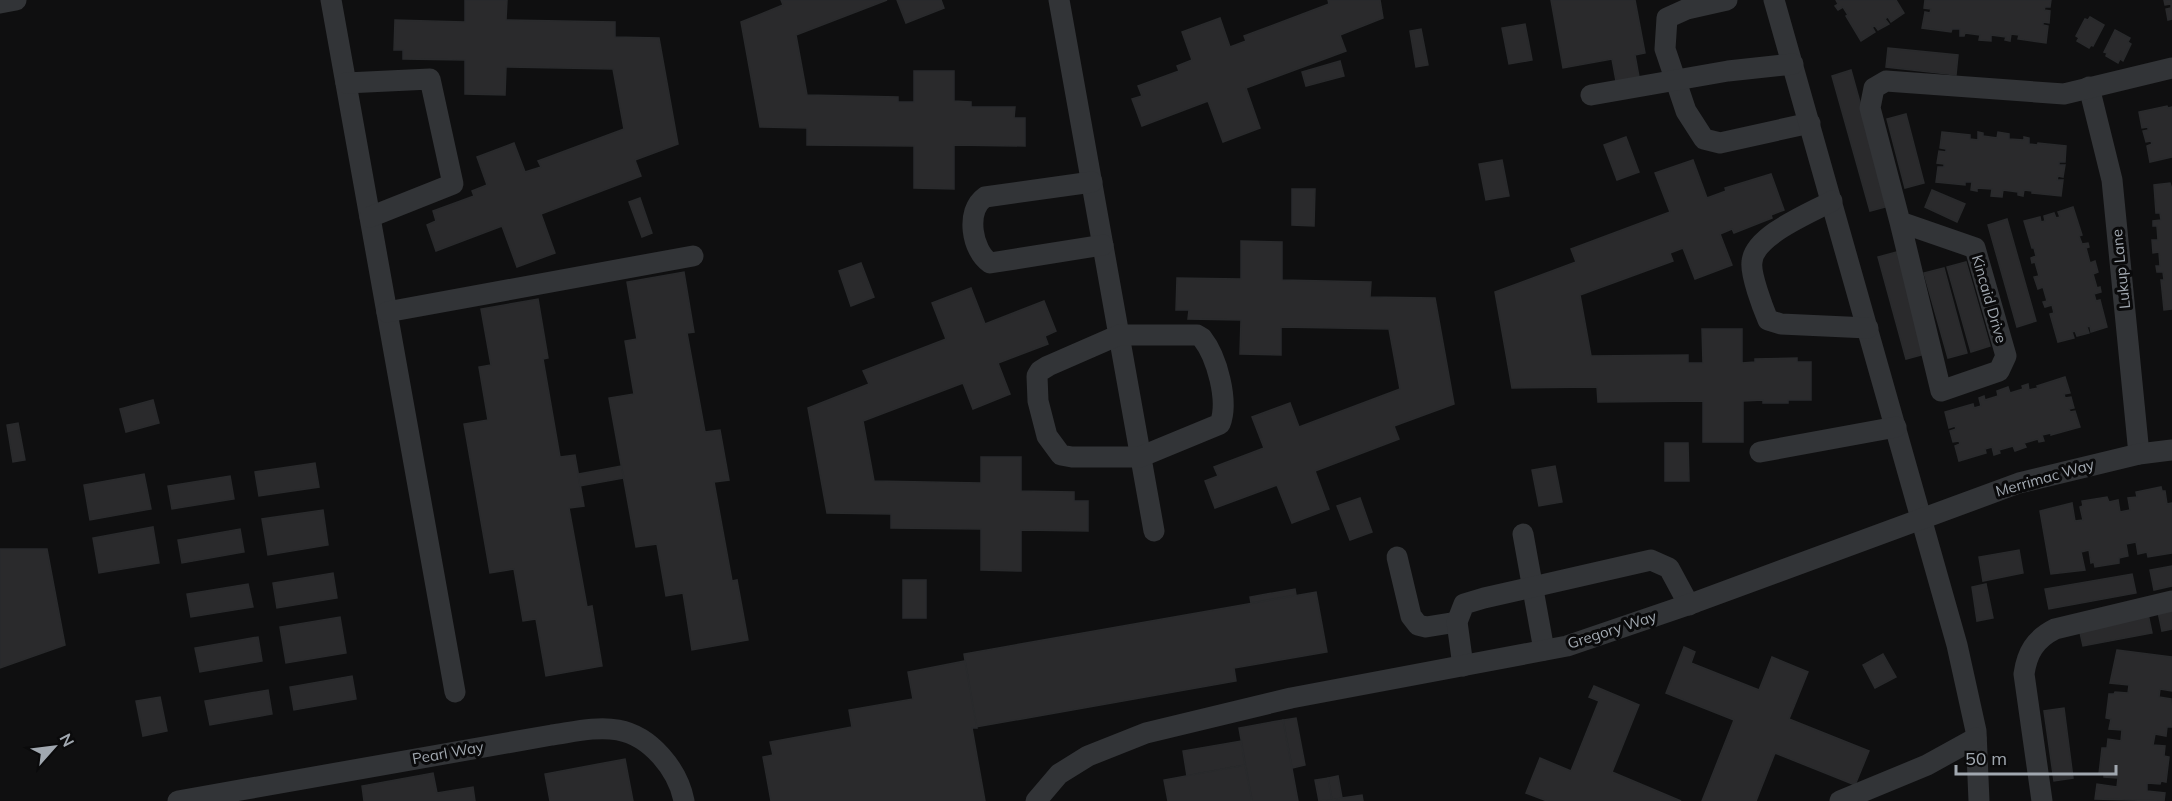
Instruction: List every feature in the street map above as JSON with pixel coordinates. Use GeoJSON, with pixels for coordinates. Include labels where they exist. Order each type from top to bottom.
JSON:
{"type":"FeatureCollection","features":[{"type":"Feature","properties":{"kind":"street"},"geometry":{"type":"LineString","coordinates":[[0,3],[16,0]]}},
{"type":"Feature","properties":{"kind":"street"},"geometry":{"type":"LineString","coordinates":[[331,0],[455,692]]}},
{"type":"Feature","properties":{"kind":"street"},"geometry":{"type":"LineString","coordinates":[[1059,0],[1154,531]]}},
{"type":"Feature","properties":{"kind":"street"},"geometry":{"type":"LineString","coordinates":[[1727,0],[1687,9],[1667,18],[1665,49],[1686,111],[1704,139],[1720,142],[1810,123]]}},
{"type":"Feature","properties":{"kind":"street"},"geometry":{"type":"LineString","coordinates":[[1774,0],[1957,645],[1976,738],[1978,801]]}},
{"type":"Feature","properties":{"kind":"street"},"geometry":{"type":"LineString","coordinates":[[1591,95],[1728,70],[1793,64]]}},
{"type":"Feature","properties":{"kind":"street","name":"Kincaid Drive"},"geometry":{"type":"LineString","coordinates":[[1900,222],[1975,248],[2006,356],[2000,371],[1941,391],[1870,108],[1874,88],[1886,81],[2064,94],[2172,68]]}},
{"type":"Feature","properties":{"kind":"street"},"geometry":{"type":"LineString","coordinates":[[346,83],[430,79],[453,184],[370,217]]}},
{"type":"Feature","properties":{"kind":"street","name":"Lukup Lane"},"geometry":{"type":"LineString","coordinates":[[2089,87],[2112,180],[2139,454]]}},
{"type":"Feature","properties":{"kind":"street"},"geometry":{"type":"LineString","coordinates":[[1092,182],[985,197],[975,208],[973,219],[975,241],[985,260],[990,263],[1103,244]]}},
{"type":"Feature","properties":{"kind":"street"},"geometry":{"type":"LineString","coordinates":[[1832,201],[1770,234],[1756,251],[1752,262],[1760,302],[1768,320],[1781,324],[1868,328]]}},
{"type":"Feature","properties":{"kind":"street"},"geometry":{"type":"LineString","coordinates":[[387,312],[693,256]]}},
{"type":"Feature","properties":{"kind":"street"},"geometry":{"type":"LineString","coordinates":[[1119,335],[1197,335],[1205,341],[1218,370],[1222,401],[1220,424],[1140,457],[1061,455],[1047,436],[1038,401],[1037,376],[1041,371],[1119,335]]}},
{"type":"Feature","properties":{"kind":"street"},"geometry":{"type":"LineString","coordinates":[[1760,452],[1896,427]]}},
{"type":"Feature","properties":{"kind":"street","name":"Merrimac Way"},"geometry":{"type":"LineString","coordinates":[[1921,518],[2019,483],[2139,454],[2172,450]]}},
{"type":"Feature","properties":{"kind":"street","name":"Gregory Way"},"geometry":{"type":"LineString","coordinates":[[1045,796],[1059,774],[1088,756],[1146,733],[1291,698],[1567,646],[1689,605],[1921,518]]}},
{"type":"Feature","properties":{"kind":"street"},"geometry":{"type":"LineString","coordinates":[[1523,534],[1544,650]]}},
{"type":"Feature","properties":{"kind":"street"},"geometry":{"type":"LineString","coordinates":[[1397,556],[1411,616],[1418,625],[1426,627],[1457,622]]}},
{"type":"Feature","properties":{"kind":"street"},"geometry":{"type":"LineString","coordinates":[[1463,666],[1457,622],[1464,604],[1651,560],[1669,568],[1689,605]]}},
{"type":"Feature","properties":{"kind":"street"},"geometry":{"type":"LineString","coordinates":[[2042,801],[2024,674],[2026,659],[2034,644],[2043,635],[2055,629],[2172,601]]}},
{"type":"Feature","properties":{"kind":"street","name":"Pearl Way"},"geometry":{"type":"LineString","coordinates":[[178,801],[552,735],[603,730],[618,730],[632,735],[651,747],[666,761],[681,787],[684,801]]}},
{"type":"Feature","properties":{"kind":"street"},"geometry":{"type":"LineString","coordinates":[[1840,801],[1927,765],[1976,738]]}},
{"type":"Feature","properties":{"kind":"building"},"geometry":{"type":"Polygon","coordinates":[[[465,0],[507,0],[506,20],[615,22],[615,37],[659,38],[678,144],[635,160],[641,176],[541,214],[555,253],[517,267],[502,226],[436,251],[427,225],[436,221],[433,211],[474,196],[472,191],[487,185],[477,157],[514,143],[525,172],[541,167],[538,161],[624,129],[613,69],[506,67],[505,95],[465,94],[465,60],[403,59],[403,50],[394,50],[395,20],[465,22],[465,0]]]}},
{"type":"Feature","properties":{"kind":"building"},"geometry":{"type":"Polygon","coordinates":[[[781,0],[887,0],[796,35],[807,95],[898,97],[898,102],[914,102],[914,71],[954,71],[954,101],[971,102],[971,107],[1015,107],[1014,118],[1025,118],[1025,146],[954,145],[954,189],[914,188],[914,146],[807,145],[807,128],[760,127],[741,22],[783,5],[781,0]]]}},
{"type":"Feature","properties":{"kind":"building"},"geometry":{"type":"Polygon","coordinates":[[[897,0],[941,0],[944,8],[906,23],[897,0]]]}},
{"type":"Feature","properties":{"kind":"building"},"geometry":{"type":"Polygon","coordinates":[[[1328,0],[1380,0],[1383,18],[1340,35],[1346,51],[1246,88],[1260,128],[1223,142],[1208,101],[1142,126],[1132,99],[1142,96],[1138,86],[1179,71],[1177,66],[1192,60],[1182,32],[1220,18],[1230,47],[1246,41],[1244,36],[1329,4],[1328,0]]]}},
{"type":"Feature","properties":{"kind":"building"},"geometry":{"type":"Polygon","coordinates":[[[1551,0],[1635,0],[1645,53],[1635,55],[1639,77],[1616,81],[1612,59],[1563,68],[1551,0]]]}},
{"type":"Feature","properties":{"kind":"building"},"geometry":{"type":"Polygon","coordinates":[[[1836,0],[1896,0],[1904,13],[1891,22],[1888,17],[1885,19],[1889,24],[1878,30],[1875,26],[1872,27],[1875,32],[1861,41],[1843,7],[1838,10],[1835,6],[1838,4],[1836,0]]]}},
{"type":"Feature","properties":{"kind":"building"},"geometry":{"type":"Polygon","coordinates":[[[1925,0],[2051,0],[2050,7],[2045,7],[2044,10],[2050,11],[2049,23],[2043,22],[2043,25],[2048,26],[2046,43],[2018,39],[2019,35],[2011,34],[2010,41],[2005,40],[2006,37],[1991,35],[1991,41],[1979,40],[1980,35],[1965,33],[1964,36],[1960,36],[1960,29],[1952,29],[1951,32],[1922,28],[1925,12],[1930,13],[1931,9],[1924,8],[1925,0]]]}},
{"type":"Feature","properties":{"kind":"building"},"geometry":{"type":"Polygon","coordinates":[[[2164,0],[2172,0],[2172,19],[2168,20],[2166,9],[2171,8],[2171,4],[2165,5],[2164,0]]]}},
{"type":"Feature","properties":{"kind":"building"},"geometry":{"type":"Polygon","coordinates":[[[2090,17],[2104,25],[2093,46],[2089,48],[2077,41],[2079,38],[2076,36],[2085,19],[2088,20],[2090,17]]]}},
{"type":"Feature","properties":{"kind":"building"},"geometry":{"type":"Polygon","coordinates":[[[1525,24],[1532,60],[1509,64],[1502,28],[1525,24]]]}},
{"type":"Feature","properties":{"kind":"building"},"geometry":{"type":"Polygon","coordinates":[[[1421,29],[1428,65],[1416,67],[1410,31],[1421,29]]]}},
{"type":"Feature","properties":{"kind":"building"},"geometry":{"type":"Polygon","coordinates":[[[2115,30],[2130,38],[2128,42],[2131,44],[2123,61],[2120,59],[2118,63],[2106,56],[2107,53],[2104,52],[2115,30]]]}},
{"type":"Feature","properties":{"kind":"building"},"geometry":{"type":"Polygon","coordinates":[[[1888,48],[1958,55],[1956,75],[1886,67],[1888,48]]]}},
{"type":"Feature","properties":{"kind":"building"},"geometry":{"type":"Polygon","coordinates":[[[1340,61],[1344,76],[1306,86],[1302,72],[1340,61]]]}},
{"type":"Feature","properties":{"kind":"building"},"geometry":{"type":"Polygon","coordinates":[[[1851,70],[1889,206],[1870,211],[1832,76],[1851,70]]]}},
{"type":"Feature","properties":{"kind":"building"},"geometry":{"type":"Polygon","coordinates":[[[2172,107],[2172,157],[2150,162],[2147,146],[2152,144],[2151,141],[2146,142],[2143,131],[2148,130],[2148,127],[2142,128],[2139,112],[2172,107]]]}},
{"type":"Feature","properties":{"kind":"building"},"geometry":{"type":"Polygon","coordinates":[[[1906,114],[1924,183],[1905,188],[1887,119],[1906,114]]]}},
{"type":"Feature","properties":{"kind":"building"},"geometry":{"type":"Polygon","coordinates":[[[1942,132],[1970,135],[1970,139],[1978,140],[1978,132],[1983,133],[1983,136],[1997,138],[1998,132],[2009,134],[2009,139],[2029,138],[2029,144],[2066,146],[2065,162],[2059,162],[2059,165],[2065,165],[2063,177],[2058,176],[2057,180],[2063,180],[2061,196],[2024,190],[2023,196],[2018,195],[2018,192],[2003,190],[2002,197],[1991,196],[1992,189],[1971,190],[1972,182],[1965,182],[1965,185],[1936,182],[1938,167],[1944,167],[1944,164],[1937,163],[1939,151],[1946,152],[1946,149],[1940,148],[1942,132]]]}},
{"type":"Feature","properties":{"kind":"building"},"geometry":{"type":"Polygon","coordinates":[[[1626,137],[1639,172],[1617,180],[1604,145],[1626,137]]]}},
{"type":"Feature","properties":{"kind":"building"},"geometry":{"type":"Polygon","coordinates":[[[1502,160],[1509,196],[1486,200],[1479,164],[1502,160]]]}},
{"type":"Feature","properties":{"kind":"building"},"geometry":{"type":"Polygon","coordinates":[[[1693,160],[1707,198],[1726,191],[1725,188],[1771,174],[1784,210],[1771,215],[1772,218],[1734,233],[1732,229],[1720,234],[1732,265],[1695,279],[1683,248],[1670,253],[1673,261],[1580,295],[1591,356],[1688,355],[1688,363],[1703,363],[1702,329],[1742,329],[1742,363],[1755,362],[1755,359],[1797,358],[1797,362],[1811,362],[1811,400],[1788,400],[1788,403],[1763,403],[1763,400],[1743,401],[1743,442],[1703,442],[1703,401],[1598,402],[1597,387],[1512,388],[1495,292],[1576,262],[1571,249],[1670,212],[1655,173],[1693,160]]]}},
{"type":"Feature","properties":{"kind":"building"},"geometry":{"type":"Polygon","coordinates":[[[2170,183],[2172,189],[2172,309],[2164,310],[2161,280],[2164,280],[2163,272],[2157,272],[2156,266],[2160,266],[2159,252],[2153,253],[2152,240],[2158,240],[2157,226],[2153,226],[2153,221],[2161,220],[2160,213],[2156,213],[2154,185],[2170,183]]]}},
{"type":"Feature","properties":{"kind":"building"},"geometry":{"type":"Polygon","coordinates":[[[1292,189],[1315,189],[1314,226],[1292,225],[1292,189]]]}},
{"type":"Feature","properties":{"kind":"building"},"geometry":{"type":"Polygon","coordinates":[[[1932,190],[1965,204],[1957,222],[1925,207],[1932,190]]]}},
{"type":"Feature","properties":{"kind":"building"},"geometry":{"type":"Polygon","coordinates":[[[640,198],[652,233],[642,237],[629,202],[640,198]]]}},
{"type":"Feature","properties":{"kind":"building"},"geometry":{"type":"Polygon","coordinates":[[[2073,207],[2082,235],[2079,236],[2082,244],[2088,243],[2089,247],[2086,248],[2090,263],[2095,261],[2098,272],[2093,274],[2097,288],[2100,287],[2101,292],[2094,294],[2096,301],[2100,300],[2107,327],[2091,332],[2090,326],[2087,327],[2089,333],[2077,336],[2075,331],[2072,332],[2074,338],[2058,342],[2050,314],[2054,313],[2052,305],[2045,307],[2043,302],[2047,301],[2043,287],[2038,289],[2034,277],[2039,276],[2035,262],[2032,263],[2031,258],[2036,256],[2024,221],[2040,217],[2041,222],[2045,221],[2044,216],[2054,213],[2056,218],[2060,217],[2058,212],[2073,207]]]}},
{"type":"Feature","properties":{"kind":"building"},"geometry":{"type":"Polygon","coordinates":[[[2007,219],[2036,321],[2017,327],[1988,225],[2007,219]]]}},
{"type":"Feature","properties":{"kind":"building"},"geometry":{"type":"Polygon","coordinates":[[[1241,241],[1282,242],[1282,280],[1371,282],[1370,297],[1435,298],[1454,404],[1394,426],[1399,439],[1315,471],[1329,509],[1292,523],[1277,485],[1215,508],[1205,481],[1218,476],[1214,467],[1264,448],[1252,417],[1290,403],[1299,427],[1400,389],[1389,329],[1281,327],[1281,355],[1240,354],[1241,320],[1188,319],[1189,310],[1176,310],[1177,278],[1241,279],[1241,241]]]}},
{"type":"Feature","properties":{"kind":"building"},"geometry":{"type":"Polygon","coordinates":[[[1897,252],[1925,354],[1906,359],[1878,257],[1897,252]]]}},
{"type":"Feature","properties":{"kind":"building"},"geometry":{"type":"Polygon","coordinates":[[[1966,262],[1990,346],[1971,352],[1947,267],[1966,262]]]}},
{"type":"Feature","properties":{"kind":"building"},"geometry":{"type":"Polygon","coordinates":[[[861,263],[874,297],[851,306],[839,271],[861,263]]]}},
{"type":"Feature","properties":{"kind":"building"},"geometry":{"type":"Polygon","coordinates":[[[1944,268],[1967,353],[1948,358],[1924,273],[1944,268]]]}},
{"type":"Feature","properties":{"kind":"building"},"geometry":{"type":"Polygon","coordinates":[[[684,272],[694,332],[687,333],[705,432],[720,430],[729,480],[714,482],[732,581],[737,580],[748,640],[692,650],[683,593],[666,596],[657,544],[636,547],[609,398],[634,394],[625,341],[637,339],[627,282],[684,272]]]}},
{"type":"Feature","properties":{"kind":"building"},"geometry":{"type":"Polygon","coordinates":[[[971,288],[985,324],[1044,301],[1056,331],[1045,336],[1048,344],[998,363],[1010,394],[973,409],[963,383],[863,421],[874,481],[981,483],[981,457],[1021,457],[1021,491],[1074,492],[1074,501],[1088,501],[1088,531],[1021,530],[1021,571],[981,570],[981,529],[891,528],[891,514],[827,513],[808,408],[869,384],[863,371],[946,339],[932,303],[971,288]]]}},
{"type":"Feature","properties":{"kind":"building"},"geometry":{"type":"Polygon","coordinates":[[[538,299],[548,358],[543,359],[560,457],[575,455],[584,506],[569,508],[587,607],[592,606],[602,666],[546,676],[536,619],[523,621],[514,569],[490,573],[464,424],[488,420],[479,367],[491,365],[481,309],[538,299]]]}},
{"type":"Feature","properties":{"kind":"building"},"geometry":{"type":"Polygon","coordinates":[[[2065,377],[2070,393],[2064,394],[2065,398],[2071,397],[2074,408],[2069,409],[2070,412],[2075,411],[2080,427],[2051,435],[2051,433],[2042,435],[2044,441],[2039,442],[2038,439],[2024,443],[2026,447],[2015,451],[2013,446],[1999,450],[2000,453],[1994,455],[1992,447],[1985,449],[1986,453],[1959,461],[1955,446],[1960,444],[1959,441],[1953,442],[1950,431],[1956,429],[1955,426],[1949,428],[1945,412],[1973,404],[1974,408],[1981,406],[1979,398],[1984,396],[1985,400],[1998,396],[1997,391],[2008,387],[2010,393],[2023,389],[2022,386],[2028,384],[2029,390],[2065,377]]]}},
{"type":"Feature","properties":{"kind":"building"},"geometry":{"type":"Polygon","coordinates":[[[153,400],[159,423],[126,432],[120,409],[153,400]]]}},
{"type":"Feature","properties":{"kind":"building"},"geometry":{"type":"Polygon","coordinates":[[[18,423],[25,460],[13,462],[7,425],[18,423]]]}},
{"type":"Feature","properties":{"kind":"building"},"geometry":{"type":"Polygon","coordinates":[[[1665,443],[1688,443],[1689,481],[1665,481],[1665,443]]]}},
{"type":"Feature","properties":{"kind":"building"},"geometry":{"type":"Polygon","coordinates":[[[315,463],[319,487],[259,496],[255,472],[315,463]]]}},
{"type":"Feature","properties":{"kind":"building"},"geometry":{"type":"Polygon","coordinates":[[[621,466],[624,478],[580,486],[578,474],[621,466]]]}},
{"type":"Feature","properties":{"kind":"building"},"geometry":{"type":"Polygon","coordinates":[[[1555,466],[1562,502],[1539,506],[1532,470],[1555,466]]]}},
{"type":"Feature","properties":{"kind":"building"},"geometry":{"type":"Polygon","coordinates":[[[144,474],[151,509],[90,520],[84,485],[144,474]]]}},
{"type":"Feature","properties":{"kind":"building"},"geometry":{"type":"Polygon","coordinates":[[[230,476],[234,499],[172,509],[168,486],[230,476]]]}},
{"type":"Feature","properties":{"kind":"building"},"geometry":{"type":"Polygon","coordinates":[[[2161,487],[2162,491],[2165,491],[2167,504],[2172,503],[2172,553],[2148,557],[2147,552],[2138,554],[2136,542],[2126,544],[2128,556],[2119,558],[2119,563],[2095,567],[2094,562],[2091,563],[2089,550],[2081,552],[2085,570],[2051,574],[2040,511],[2072,503],[2075,521],[2083,520],[2080,507],[2083,506],[2082,501],[2107,497],[2109,502],[2118,500],[2120,512],[2130,510],[2128,498],[2137,497],[2136,492],[2161,487]]]}},
{"type":"Feature","properties":{"kind":"building"},"geometry":{"type":"Polygon","coordinates":[[[1360,498],[1372,532],[1350,540],[1337,506],[1360,498]]]}},
{"type":"Feature","properties":{"kind":"building"},"geometry":{"type":"Polygon","coordinates":[[[323,510],[328,545],[268,555],[262,519],[323,510]]]}},
{"type":"Feature","properties":{"kind":"building"},"geometry":{"type":"Polygon","coordinates":[[[153,527],[159,563],[99,573],[93,538],[153,527]]]}},
{"type":"Feature","properties":{"kind":"building"},"geometry":{"type":"Polygon","coordinates":[[[240,529],[244,552],[182,563],[178,540],[240,529]]]}},
{"type":"Feature","properties":{"kind":"building"},"geometry":{"type":"Polygon","coordinates":[[[0,549],[47,549],[65,645],[0,668],[0,549]]]}},
{"type":"Feature","properties":{"kind":"building"},"geometry":{"type":"Polygon","coordinates":[[[2019,550],[2023,573],[1983,581],[1979,557],[2019,550]]]}},
{"type":"Feature","properties":{"kind":"building"},"geometry":{"type":"Polygon","coordinates":[[[2172,566],[2172,586],[2154,590],[2150,570],[2172,566]]]}},
{"type":"Feature","properties":{"kind":"building"},"geometry":{"type":"Polygon","coordinates":[[[333,573],[337,598],[277,608],[273,583],[333,573]]]}},
{"type":"Feature","properties":{"kind":"building"},"geometry":{"type":"Polygon","coordinates":[[[2132,574],[2136,593],[2049,609],[2045,589],[2132,574]]]}},
{"type":"Feature","properties":{"kind":"building"},"geometry":{"type":"Polygon","coordinates":[[[903,580],[926,580],[926,618],[903,618],[903,580]]]}},
{"type":"Feature","properties":{"kind":"building"},"geometry":{"type":"Polygon","coordinates":[[[248,584],[253,607],[191,617],[187,594],[248,584]]]}},
{"type":"Feature","properties":{"kind":"building"},"geometry":{"type":"Polygon","coordinates":[[[1986,584],[1993,618],[1977,621],[1972,587],[1986,584]]]}},
{"type":"Feature","properties":{"kind":"building"},"geometry":{"type":"Polygon","coordinates":[[[1295,589],[1296,595],[1251,603],[1250,597],[1295,589]]]}},
{"type":"Feature","properties":{"kind":"building"},"geometry":{"type":"Polygon","coordinates":[[[1316,592],[1327,652],[1234,668],[1236,681],[976,727],[964,654],[1316,592]]]}},
{"type":"Feature","properties":{"kind":"building"},"geometry":{"type":"Polygon","coordinates":[[[2172,610],[2172,629],[2162,631],[2158,612],[2172,610]]]}},
{"type":"Feature","properties":{"kind":"building"},"geometry":{"type":"Polygon","coordinates":[[[2148,614],[2152,633],[2083,646],[2079,628],[2148,614]]]}},
{"type":"Feature","properties":{"kind":"building"},"geometry":{"type":"Polygon","coordinates":[[[340,617],[346,653],[286,663],[280,627],[340,617]]]}},
{"type":"Feature","properties":{"kind":"building"},"geometry":{"type":"Polygon","coordinates":[[[258,637],[262,661],[200,672],[195,648],[258,637]]]}},
{"type":"Feature","properties":{"kind":"building"},"geometry":{"type":"Polygon","coordinates":[[[1684,647],[1695,652],[1691,663],[1759,690],[1772,657],[1808,672],[1789,719],[1869,751],[1855,785],[1775,753],[1756,801],[1702,801],[1734,720],[1666,693],[1684,647]]]}},
{"type":"Feature","properties":{"kind":"building"},"geometry":{"type":"Polygon","coordinates":[[[2117,650],[2172,657],[2172,691],[2160,689],[2159,697],[2171,699],[2172,727],[2167,727],[2166,736],[2155,734],[2153,745],[2165,746],[2164,756],[2169,757],[2166,782],[2147,783],[2147,791],[2165,793],[2164,801],[2095,799],[2097,784],[2117,787],[2118,778],[2104,777],[2104,774],[2099,774],[2102,748],[2107,748],[2108,739],[2121,741],[2122,730],[2109,729],[2111,719],[2106,718],[2109,694],[2128,693],[2129,685],[2110,683],[2117,650]]]}},
{"type":"Feature","properties":{"kind":"building"},"geometry":{"type":"Polygon","coordinates":[[[1883,654],[1896,677],[1875,688],[1863,665],[1883,654]]]}},
{"type":"Feature","properties":{"kind":"building"},"geometry":{"type":"Polygon","coordinates":[[[965,661],[977,728],[972,728],[985,801],[771,801],[763,757],[773,755],[770,742],[852,727],[849,710],[913,699],[908,672],[965,661]]]}},
{"type":"Feature","properties":{"kind":"building"},"geometry":{"type":"Polygon","coordinates":[[[352,676],[356,699],[294,710],[290,687],[352,676]]]}},
{"type":"Feature","properties":{"kind":"building"},"geometry":{"type":"Polygon","coordinates":[[[1594,686],[1639,705],[1612,772],[1681,801],[1547,801],[1526,793],[1540,758],[1571,771],[1599,701],[1589,697],[1594,686]]]}},
{"type":"Feature","properties":{"kind":"building"},"geometry":{"type":"Polygon","coordinates":[[[268,690],[272,714],[210,725],[205,701],[268,690]]]}},
{"type":"Feature","properties":{"kind":"building"},"geometry":{"type":"Polygon","coordinates":[[[160,697],[167,731],[143,736],[136,701],[160,697]]]}},
{"type":"Feature","properties":{"kind":"building"},"geometry":{"type":"Polygon","coordinates":[[[2064,708],[2073,778],[2054,781],[2044,711],[2064,708]]]}},
{"type":"Feature","properties":{"kind":"building"},"geometry":{"type":"Polygon","coordinates":[[[1296,718],[1305,765],[1292,768],[1283,720],[1296,718]]]}},
{"type":"Feature","properties":{"kind":"building"},"geometry":{"type":"Polygon","coordinates":[[[1283,720],[1298,801],[1252,801],[1239,728],[1283,720]]]}},
{"type":"Feature","properties":{"kind":"building"},"geometry":{"type":"Polygon","coordinates":[[[1241,741],[1245,765],[1187,776],[1183,751],[1241,741]]]}},
{"type":"Feature","properties":{"kind":"building"},"geometry":{"type":"Polygon","coordinates":[[[625,759],[633,801],[550,801],[545,774],[625,759]]]}},
{"type":"Feature","properties":{"kind":"building"},"geometry":{"type":"Polygon","coordinates":[[[1245,765],[1252,801],[1168,801],[1164,780],[1245,765]]]}},
{"type":"Feature","properties":{"kind":"building"},"geometry":{"type":"Polygon","coordinates":[[[433,773],[437,793],[473,787],[475,801],[364,801],[362,786],[433,773]]]}},
{"type":"Feature","properties":{"kind":"building"},"geometry":{"type":"Polygon","coordinates":[[[1338,776],[1342,798],[1332,800],[1328,778],[1338,776]]]}},
{"type":"Feature","properties":{"kind":"building"},"geometry":{"type":"Polygon","coordinates":[[[1328,778],[1332,800],[1319,801],[1315,780],[1328,778]]]}},
{"type":"Feature","properties":{"kind":"building"},"geometry":{"type":"Polygon","coordinates":[[[1362,795],[1363,801],[1327,801],[1342,798],[1362,795]]]}}]}
